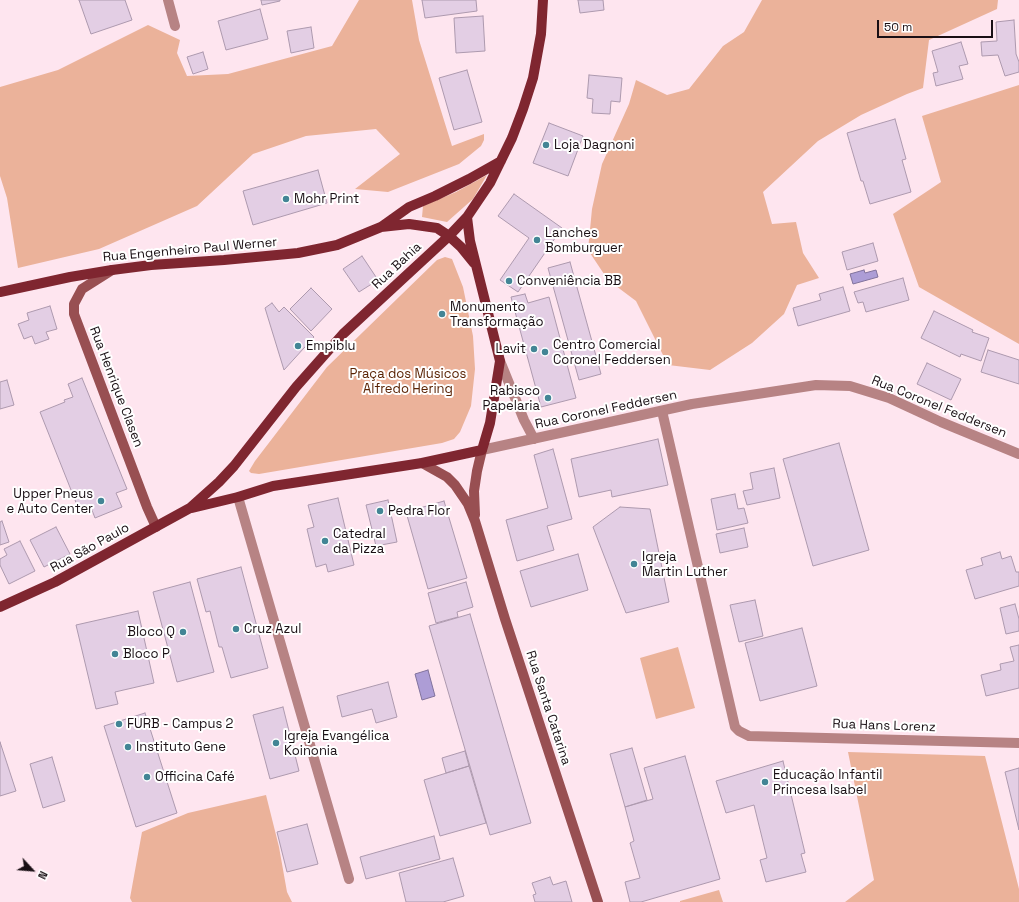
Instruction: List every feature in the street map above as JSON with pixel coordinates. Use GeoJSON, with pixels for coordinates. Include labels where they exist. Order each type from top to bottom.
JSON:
{"type":"FeatureCollection","features":[{"type":"Feature","properties":{"kind":"main road","name":"Rua Bahia"},"geometry":{"type":"LineString","coordinates":[[190,508],[219,482],[234,466],[296,387],[338,339],[449,236],[467,217],[490,183],[512,138],[523,109],[533,78],[542,34],[543,0]]}},
{"type":"Feature","properties":{"kind":"main road","name":"Rua Engenheiro Paul Werner"},"geometry":{"type":"LineString","coordinates":[[0,292],[70,277],[112,270],[151,265],[298,253],[337,245],[381,227],[409,207],[469,179],[501,161]]}},
{"type":"Feature","properties":{"kind":"main road"},"geometry":{"type":"LineString","coordinates":[[467,217],[470,241],[500,361],[490,423],[482,450]]}},
{"type":"Feature","properties":{"kind":"main road","name":"Rua Engenheiro Paul Werner"},"geometry":{"type":"LineString","coordinates":[[381,227],[409,224],[437,228],[461,247],[477,267]]}},
{"type":"Feature","properties":{"kind":"main road","name":"Rua Henrique Clasen"},"geometry":{"type":"LineString","coordinates":[[112,270],[82,289],[74,304],[74,314],[147,507],[156,527]]}},
{"type":"Feature","properties":{"kind":"main road","name":"Rua Coronel Feddersen"},"geometry":{"type":"LineString","coordinates":[[190,508],[238,497],[273,486],[422,463],[482,450]]}},
{"type":"Feature","properties":{"kind":"main road","name":"Rua Santa Catarina"},"geometry":{"type":"LineString","coordinates":[[475,521],[474,491],[482,450]]}},
{"type":"Feature","properties":{"kind":"main road","name":"Rua Santa Catarina"},"geometry":{"type":"LineString","coordinates":[[422,463],[447,477],[455,485],[468,504],[475,521],[598,902]]}},
{"type":"Feature","properties":{"kind":"main road","name":"Rua São Paulo"},"geometry":{"type":"LineString","coordinates":[[0,606],[55,582],[190,508]]}},
{"type":"Feature","properties":{"kind":"street"},"geometry":{"type":"LineString","coordinates":[[168,0],[175,26]]}},
{"type":"Feature","properties":{"kind":"street"},"geometry":{"type":"LineString","coordinates":[[500,361],[524,420],[534,439]]}},
{"type":"Feature","properties":{"kind":"street","name":"Rua Coronel Feddersen"},"geometry":{"type":"LineString","coordinates":[[482,450],[692,404],[816,385],[850,386],[889,398],[941,422],[1019,454]]}},
{"type":"Feature","properties":{"kind":"street","name":"Rua Hans Lorenz"},"geometry":{"type":"LineString","coordinates":[[662,410],[735,727],[743,734],[749,736],[1019,743]]}},
{"type":"Feature","properties":{"kind":"street"},"geometry":{"type":"LineString","coordinates":[[238,497],[349,880]]}},
{"type":"Feature","properties":{"kind":"green space"},"geometry":{"type":"Polygon","coordinates":[[[359,0],[412,0],[419,40],[452,146],[484,134],[484,140],[481,146],[459,164],[388,192],[355,189],[400,154],[376,129],[306,136],[253,154],[197,206],[99,249],[18,268],[7,198],[0,176],[0,87],[58,70],[148,25],[180,40],[177,53],[187,76],[228,74],[332,46],[359,0]]]}},
{"type":"Feature","properties":{"kind":"green space"},"geometry":{"type":"Polygon","coordinates":[[[762,0],[998,0],[997,9],[929,40],[923,88],[861,115],[818,141],[763,192],[772,224],[796,222],[803,253],[819,278],[797,285],[784,314],[752,343],[710,370],[668,365],[636,301],[608,280],[588,250],[592,209],[602,164],[629,104],[636,80],[667,95],[689,89],[723,46],[744,32],[762,0]]]}},
{"type":"Feature","properties":{"kind":"green space"},"geometry":{"type":"Polygon","coordinates":[[[1019,85],[1019,344],[919,287],[893,214],[941,182],[922,116],[1019,85]]]}},
{"type":"Feature","properties":{"kind":"green space"},"geometry":{"type":"Polygon","coordinates":[[[487,175],[473,199],[447,222],[422,217],[423,206],[456,192],[487,175]]]}},
{"type":"Feature","properties":{"kind":"green space","name":"Praça dos Músicos Alfredo Hering"},"geometry":{"type":"Polygon","coordinates":[[[445,257],[452,259],[463,287],[473,336],[475,369],[471,406],[460,432],[454,439],[442,443],[259,474],[251,473],[249,471],[255,461],[327,367],[437,260],[445,257]]]}},
{"type":"Feature","properties":{"kind":"green space"},"geometry":{"type":"Polygon","coordinates":[[[678,647],[695,708],[656,719],[640,658],[678,647]]]}},
{"type":"Feature","properties":{"kind":"green space"},"geometry":{"type":"Polygon","coordinates":[[[848,752],[985,756],[1019,889],[1019,902],[845,902],[874,880],[848,752]]]}},
{"type":"Feature","properties":{"kind":"green space"},"geometry":{"type":"Polygon","coordinates":[[[266,795],[279,847],[287,892],[292,902],[132,902],[130,898],[142,832],[188,813],[266,795]]]}},
{"type":"Feature","properties":{"kind":"green space"},"geometry":{"type":"Polygon","coordinates":[[[719,890],[723,902],[680,902],[680,901],[719,890]]]}},
{"type":"Feature","properties":{"kind":"shaded area"},"geometry":{"type":"Polygon","coordinates":[[[864,270],[865,273],[876,270],[878,277],[853,284],[850,274],[864,270]]]}},
{"type":"Feature","properties":{"kind":"shaded area"},"geometry":{"type":"Polygon","coordinates":[[[428,670],[435,696],[422,700],[415,674],[428,670]]]}},
{"type":"Feature","properties":{"kind":"building"},"geometry":{"type":"Polygon","coordinates":[[[79,0],[125,0],[132,20],[91,34],[79,0]]]}},
{"type":"Feature","properties":{"kind":"building"},"geometry":{"type":"Polygon","coordinates":[[[261,0],[280,0],[280,1],[262,5],[261,0]]]}},
{"type":"Feature","properties":{"kind":"building"},"geometry":{"type":"Polygon","coordinates":[[[422,0],[476,0],[477,11],[425,18],[422,0]]]}},
{"type":"Feature","properties":{"kind":"building"},"geometry":{"type":"Polygon","coordinates":[[[578,0],[603,0],[604,10],[580,13],[578,0]]]}},
{"type":"Feature","properties":{"kind":"building"},"geometry":{"type":"Polygon","coordinates":[[[260,9],[268,39],[226,50],[218,21],[260,9]]]}},
{"type":"Feature","properties":{"kind":"building"},"geometry":{"type":"Polygon","coordinates":[[[483,16],[485,51],[456,53],[454,18],[483,16]]]}},
{"type":"Feature","properties":{"kind":"building"},"geometry":{"type":"Polygon","coordinates":[[[1014,20],[1016,54],[1019,62],[1019,72],[1005,76],[998,55],[982,56],[981,42],[997,41],[996,22],[1014,20]]]}},
{"type":"Feature","properties":{"kind":"building"},"geometry":{"type":"Polygon","coordinates":[[[311,27],[314,48],[291,53],[287,31],[311,27]]]}},
{"type":"Feature","properties":{"kind":"building"},"geometry":{"type":"Polygon","coordinates":[[[961,42],[968,64],[959,66],[963,79],[936,86],[933,73],[938,72],[932,51],[961,42]]]}},
{"type":"Feature","properties":{"kind":"building"},"geometry":{"type":"Polygon","coordinates":[[[203,52],[208,69],[193,74],[187,57],[203,52]]]}},
{"type":"Feature","properties":{"kind":"building"},"geometry":{"type":"Polygon","coordinates":[[[467,70],[482,122],[454,130],[439,78],[467,70]]]}},
{"type":"Feature","properties":{"kind":"building"},"geometry":{"type":"Polygon","coordinates":[[[589,75],[622,78],[620,102],[611,101],[610,114],[592,113],[593,99],[587,98],[589,75]]]}},
{"type":"Feature","properties":{"kind":"building"},"geometry":{"type":"Polygon","coordinates":[[[895,119],[906,159],[902,160],[911,192],[870,204],[863,181],[861,181],[847,133],[895,119]]]}},
{"type":"Feature","properties":{"kind":"building"},"geometry":{"type":"Polygon","coordinates":[[[549,123],[583,136],[568,176],[533,163],[549,123]]]}},
{"type":"Feature","properties":{"kind":"building"},"geometry":{"type":"Polygon","coordinates":[[[318,170],[327,203],[253,225],[243,191],[318,170]]]}},
{"type":"Feature","properties":{"kind":"building"},"geometry":{"type":"Polygon","coordinates":[[[514,194],[562,228],[518,292],[500,280],[529,238],[498,216],[514,194]]]}},
{"type":"Feature","properties":{"kind":"building"},"geometry":{"type":"Polygon","coordinates":[[[873,243],[878,261],[847,270],[842,252],[873,243]]]}},
{"type":"Feature","properties":{"kind":"building"},"geometry":{"type":"Polygon","coordinates":[[[362,256],[378,280],[359,292],[343,269],[362,256]]]}},
{"type":"Feature","properties":{"kind":"building"},"geometry":{"type":"Polygon","coordinates":[[[570,262],[601,374],[579,380],[548,268],[570,262]]]}},
{"type":"Feature","properties":{"kind":"building"},"geometry":{"type":"Polygon","coordinates":[[[903,278],[909,300],[866,312],[863,302],[858,303],[854,292],[903,278]]]}},
{"type":"Feature","properties":{"kind":"building"},"geometry":{"type":"Polygon","coordinates":[[[843,287],[850,311],[798,326],[793,308],[821,300],[819,294],[843,287]]]}},
{"type":"Feature","properties":{"kind":"building"},"geometry":{"type":"Polygon","coordinates":[[[311,288],[332,309],[311,331],[290,309],[311,288]]]}},
{"type":"Feature","properties":{"kind":"building","name":"Centro Comercial Coronel Feddersen"},"geometry":{"type":"Polygon","coordinates":[[[525,294],[528,303],[549,297],[576,398],[541,407],[511,297],[525,294]]]}},
{"type":"Feature","properties":{"kind":"building"},"geometry":{"type":"Polygon","coordinates":[[[272,303],[279,312],[284,307],[314,337],[284,370],[265,308],[272,303]]]}},
{"type":"Feature","properties":{"kind":"building"},"geometry":{"type":"Polygon","coordinates":[[[50,306],[57,329],[46,332],[49,339],[35,344],[32,336],[24,339],[18,324],[29,320],[27,313],[50,306]]]}},
{"type":"Feature","properties":{"kind":"building"},"geometry":{"type":"Polygon","coordinates":[[[934,311],[973,330],[972,332],[989,338],[981,361],[961,354],[960,357],[921,338],[934,311]]]}},
{"type":"Feature","properties":{"kind":"building"},"geometry":{"type":"Polygon","coordinates":[[[988,350],[1019,360],[1019,384],[981,372],[988,350]]]}},
{"type":"Feature","properties":{"kind":"building"},"geometry":{"type":"Polygon","coordinates":[[[927,363],[961,379],[951,400],[917,384],[927,363]]]}},
{"type":"Feature","properties":{"kind":"building"},"geometry":{"type":"Polygon","coordinates":[[[82,378],[127,489],[116,493],[122,507],[95,518],[90,505],[79,510],[40,412],[65,402],[64,400],[73,397],[68,384],[82,378]]]}},
{"type":"Feature","properties":{"kind":"building"},"geometry":{"type":"Polygon","coordinates":[[[7,380],[14,405],[0,409],[0,382],[7,380]]]}},
{"type":"Feature","properties":{"kind":"building"},"geometry":{"type":"Polygon","coordinates":[[[658,439],[668,485],[612,497],[611,490],[579,497],[571,459],[658,439]]]}},
{"type":"Feature","properties":{"kind":"building"},"geometry":{"type":"Polygon","coordinates":[[[839,443],[869,550],[813,566],[783,459],[839,443]]]}},
{"type":"Feature","properties":{"kind":"building"},"geometry":{"type":"Polygon","coordinates":[[[553,449],[572,519],[547,526],[554,550],[517,561],[506,520],[548,508],[534,455],[553,449]]]}},
{"type":"Feature","properties":{"kind":"building"},"geometry":{"type":"Polygon","coordinates":[[[774,468],[780,498],[747,505],[743,491],[753,489],[750,473],[774,468]]]}},
{"type":"Feature","properties":{"kind":"building"},"geometry":{"type":"Polygon","coordinates":[[[735,494],[738,509],[744,508],[748,523],[717,530],[711,499],[735,494]]]}},
{"type":"Feature","properties":{"kind":"building"},"geometry":{"type":"Polygon","coordinates":[[[338,498],[354,565],[328,572],[326,564],[316,567],[307,529],[314,527],[308,505],[338,498]]]}},
{"type":"Feature","properties":{"kind":"building"},"geometry":{"type":"Polygon","coordinates":[[[388,500],[397,542],[376,546],[366,505],[388,500]]]}},
{"type":"Feature","properties":{"kind":"building"},"geometry":{"type":"Polygon","coordinates":[[[444,501],[467,578],[428,589],[406,512],[444,501]]]}},
{"type":"Feature","properties":{"kind":"building","name":"Igreja Martin Luther"},"geometry":{"type":"Polygon","coordinates":[[[620,507],[650,509],[669,602],[626,613],[593,527],[620,507]]]}},
{"type":"Feature","properties":{"kind":"building"},"geometry":{"type":"Polygon","coordinates":[[[2,521],[9,542],[0,545],[0,522],[2,521]]]}},
{"type":"Feature","properties":{"kind":"building"},"geometry":{"type":"Polygon","coordinates":[[[56,527],[70,554],[44,567],[30,540],[56,527]]]}},
{"type":"Feature","properties":{"kind":"building"},"geometry":{"type":"Polygon","coordinates":[[[744,528],[748,547],[720,553],[716,534],[744,528]]]}},
{"type":"Feature","properties":{"kind":"building"},"geometry":{"type":"Polygon","coordinates":[[[20,541],[35,571],[9,584],[0,565],[0,559],[7,555],[4,549],[20,541]]]}},
{"type":"Feature","properties":{"kind":"building"},"geometry":{"type":"Polygon","coordinates":[[[1000,552],[1002,559],[1011,556],[1016,572],[1019,572],[1019,586],[975,599],[966,570],[983,565],[981,558],[1000,552]]]}},
{"type":"Feature","properties":{"kind":"building"},"geometry":{"type":"Polygon","coordinates":[[[578,554],[588,590],[531,607],[520,571],[578,554]]]}},
{"type":"Feature","properties":{"kind":"building","name":"Cruz Azul"},"geometry":{"type":"Polygon","coordinates":[[[241,567],[268,668],[231,678],[222,647],[219,647],[210,611],[206,612],[197,579],[241,567]]]}},
{"type":"Feature","properties":{"kind":"building","name":"Bloco Q"},"geometry":{"type":"Polygon","coordinates":[[[190,582],[214,672],[177,682],[153,592],[190,582]]]}},
{"type":"Feature","properties":{"kind":"building"},"geometry":{"type":"Polygon","coordinates":[[[466,582],[473,607],[457,612],[458,617],[436,623],[428,593],[466,582]]]}},
{"type":"Feature","properties":{"kind":"building"},"geometry":{"type":"Polygon","coordinates":[[[755,600],[763,636],[739,642],[730,605],[755,600]]]}},
{"type":"Feature","properties":{"kind":"building"},"geometry":{"type":"Polygon","coordinates":[[[1015,604],[1019,619],[1019,631],[1006,634],[1000,608],[1015,604]]]}},
{"type":"Feature","properties":{"kind":"building","name":"Bloco P"},"geometry":{"type":"Polygon","coordinates":[[[138,611],[154,683],[115,692],[118,704],[96,709],[76,625],[138,611]]]}},
{"type":"Feature","properties":{"kind":"building"},"geometry":{"type":"Polygon","coordinates":[[[470,614],[531,823],[490,835],[429,626],[470,614]]]}},
{"type":"Feature","properties":{"kind":"building"},"geometry":{"type":"Polygon","coordinates":[[[802,628],[817,686],[760,701],[745,643],[802,628]]]}},
{"type":"Feature","properties":{"kind":"building"},"geometry":{"type":"Polygon","coordinates":[[[1019,645],[1019,688],[986,696],[981,675],[1001,670],[1000,664],[1014,661],[1010,647],[1019,645]]]}},
{"type":"Feature","properties":{"kind":"building"},"geometry":{"type":"Polygon","coordinates":[[[388,682],[397,717],[376,723],[372,709],[342,717],[337,696],[388,682]]]}},
{"type":"Feature","properties":{"kind":"building","name":"Igreja Evangélica Koinonia"},"geometry":{"type":"Polygon","coordinates":[[[283,707],[299,771],[270,779],[253,715],[283,707]]]}},
{"type":"Feature","properties":{"kind":"building"},"geometry":{"type":"Polygon","coordinates":[[[145,713],[177,813],[136,827],[104,726],[145,713]]]}},
{"type":"Feature","properties":{"kind":"building"},"geometry":{"type":"Polygon","coordinates":[[[0,742],[16,791],[0,796],[0,742]]]}},
{"type":"Feature","properties":{"kind":"building"},"geometry":{"type":"Polygon","coordinates":[[[632,748],[647,800],[625,807],[610,754],[632,748]]]}},
{"type":"Feature","properties":{"kind":"building"},"geometry":{"type":"Polygon","coordinates":[[[465,751],[469,766],[446,773],[442,758],[465,751]]]}},
{"type":"Feature","properties":{"kind":"building"},"geometry":{"type":"Polygon","coordinates":[[[685,756],[720,879],[641,902],[630,902],[625,882],[640,878],[630,843],[634,841],[625,807],[653,799],[644,768],[685,756]]]}},
{"type":"Feature","properties":{"kind":"building"},"geometry":{"type":"Polygon","coordinates":[[[52,757],[65,801],[43,808],[30,764],[52,757]]]}},
{"type":"Feature","properties":{"kind":"building"},"geometry":{"type":"Polygon","coordinates":[[[783,761],[805,853],[801,854],[806,872],[766,882],[760,860],[767,858],[754,805],[726,813],[716,781],[783,761]]]}},
{"type":"Feature","properties":{"kind":"building"},"geometry":{"type":"Polygon","coordinates":[[[469,766],[486,823],[440,836],[424,780],[469,766]]]}},
{"type":"Feature","properties":{"kind":"building"},"geometry":{"type":"Polygon","coordinates":[[[1019,768],[1019,830],[1005,772],[1019,768]]]}},
{"type":"Feature","properties":{"kind":"building"},"geometry":{"type":"Polygon","coordinates":[[[307,824],[318,864],[287,872],[277,832],[307,824]]]}},
{"type":"Feature","properties":{"kind":"building"},"geometry":{"type":"Polygon","coordinates":[[[434,836],[440,859],[366,879],[360,857],[434,836]]]}},
{"type":"Feature","properties":{"kind":"building"},"geometry":{"type":"Polygon","coordinates":[[[453,858],[464,896],[443,902],[406,902],[399,873],[453,858]]]}},
{"type":"Feature","properties":{"kind":"building"},"geometry":{"type":"Polygon","coordinates":[[[550,877],[553,885],[566,881],[572,902],[535,902],[533,895],[536,894],[532,883],[550,877]]]}},
{"type":"Feature","properties":{"kind":"place","name":"Loja Dagnoni"},"geometry":{"type":"Point","coordinates":[546,145]}},
{"type":"Feature","properties":{"kind":"place","name":"Mohr Print"},"geometry":{"type":"Point","coordinates":[286,199]}},
{"type":"Feature","properties":{"kind":"place","name":"Lanches Bomburguer"},"geometry":{"type":"Point","coordinates":[537,240]}},
{"type":"Feature","properties":{"kind":"place","name":"Conveniência BB"},"geometry":{"type":"Point","coordinates":[509,281]}},
{"type":"Feature","properties":{"kind":"place","name":"Monumento Transformação"},"geometry":{"type":"Point","coordinates":[442,314]}},
{"type":"Feature","properties":{"kind":"place","name":"Empiblu"},"geometry":{"type":"Point","coordinates":[298,346]}},
{"type":"Feature","properties":{"kind":"place","name":"Lavit"},"geometry":{"type":"Point","coordinates":[534,349]}},
{"type":"Feature","properties":{"kind":"place","name":"Centro Comercial Coronel Feddersen"},"geometry":{"type":"Point","coordinates":[545,352]}},
{"type":"Feature","properties":{"kind":"place","name":"Rabisco Papelaria"},"geometry":{"type":"Point","coordinates":[548,398]}},
{"type":"Feature","properties":{"kind":"place","name":"Upper Pneus e Auto Center"},"geometry":{"type":"Point","coordinates":[101,501]}},
{"type":"Feature","properties":{"kind":"place","name":"Pedra Flor"},"geometry":{"type":"Point","coordinates":[380,511]}},
{"type":"Feature","properties":{"kind":"place","name":"Catedral da Pizza"},"geometry":{"type":"Point","coordinates":[325,541]}},
{"type":"Feature","properties":{"kind":"place","name":"Igreja Martin Luther"},"geometry":{"type":"Point","coordinates":[634,564]}},
{"type":"Feature","properties":{"kind":"place","name":"Cruz Azul"},"geometry":{"type":"Point","coordinates":[236,629]}},
{"type":"Feature","properties":{"kind":"place","name":"Bloco Q"},"geometry":{"type":"Point","coordinates":[183,632]}},
{"type":"Feature","properties":{"kind":"place","name":"Bloco P"},"geometry":{"type":"Point","coordinates":[115,654]}},
{"type":"Feature","properties":{"kind":"place","name":"FURB - Campus 2"},"geometry":{"type":"Point","coordinates":[119,724]}},
{"type":"Feature","properties":{"kind":"place","name":"Igreja Evangélica Koinonia"},"geometry":{"type":"Point","coordinates":[276,743]}},
{"type":"Feature","properties":{"kind":"place","name":"Instituto Gene"},"geometry":{"type":"Point","coordinates":[128,747]}},
{"type":"Feature","properties":{"kind":"place","name":"Officina Café"},"geometry":{"type":"Point","coordinates":[147,777]}},
{"type":"Feature","properties":{"kind":"place","name":"Educação Infantil Princesa Isabel"},"geometry":{"type":"Point","coordinates":[765,782]}}]}
